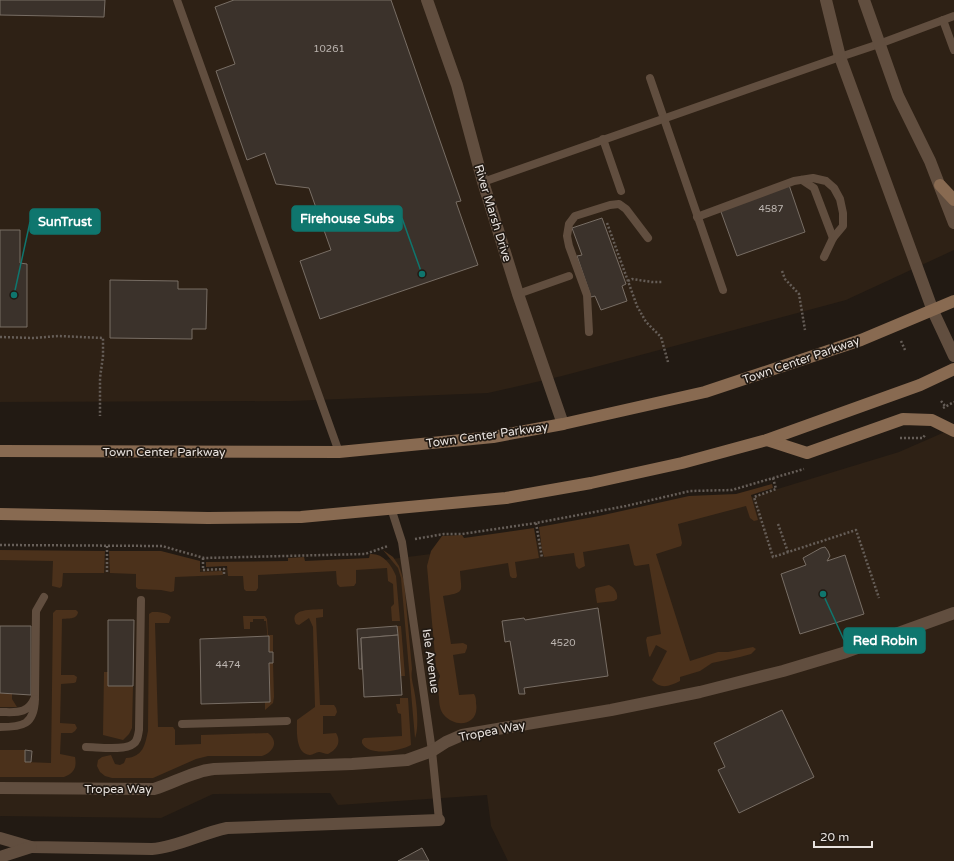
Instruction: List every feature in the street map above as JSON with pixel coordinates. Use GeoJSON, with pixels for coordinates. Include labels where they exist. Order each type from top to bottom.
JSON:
{"type":"FeatureCollection","features":[{"type":"Feature","properties":{"kind":"main road"},"geometry":{"type":"LineString","coordinates":[[940,185],[954,200]]}},
{"type":"Feature","properties":{"kind":"main road","name":"Town Center Parkway"},"geometry":{"type":"LineString","coordinates":[[6,452],[339,452],[493,437],[563,424],[704,392],[861,340],[954,301]]}},
{"type":"Feature","properties":{"kind":"main road"},"geometry":{"type":"LineString","coordinates":[[0,514],[208,518],[301,517],[506,498],[591,483],[682,463],[767,440],[920,385],[954,369]]}},
{"type":"Feature","properties":{"kind":"main road"},"geometry":{"type":"LineString","coordinates":[[767,440],[807,453],[903,419],[932,420],[954,431]]}},
{"type":"Feature","properties":{"kind":"main road"},"geometry":{"type":"LineString","coordinates":[[0,445],[6,452]]}},
{"type":"Feature","properties":{"kind":"street","name":"River Marsh Drive"},"geometry":{"type":"LineString","coordinates":[[427,0],[457,85],[483,182],[518,294],[563,424]]}},
{"type":"Feature","properties":{"kind":"street"},"geometry":{"type":"LineString","coordinates":[[826,0],[840,57],[933,310],[954,356]]}},
{"type":"Feature","properties":{"kind":"street"},"geometry":{"type":"LineString","coordinates":[[864,0],[898,96],[930,161],[954,223]]}},
{"type":"Feature","properties":{"kind":"street","name":"Tropea Way"},"geometry":{"type":"LineString","coordinates":[[0,788],[154,790],[201,770],[352,764],[407,760],[432,751],[446,742],[462,735],[611,710],[686,695],[783,670],[843,652],[954,613]]}},
{"type":"Feature","properties":{"kind":"street"},"geometry":{"type":"LineString","coordinates":[[0,838],[31,847],[152,849],[165,848],[217,830],[228,828],[439,820]]}},
{"type":"Feature","properties":{"kind":"street"},"geometry":{"type":"LineString","coordinates":[[0,857],[31,847]]}},
{"type":"Feature","properties":{"kind":"lane"},"geometry":{"type":"LineString","coordinates":[[176,0],[339,452]]}},
{"type":"Feature","properties":{"kind":"lane"},"geometry":{"type":"LineString","coordinates":[[483,182],[879,44],[954,16]]}},
{"type":"Feature","properties":{"kind":"lane"},"geometry":{"type":"LineString","coordinates":[[943,20],[954,50]]}},
{"type":"Feature","properties":{"kind":"lane"},"geometry":{"type":"LineString","coordinates":[[650,78],[723,290]]}},
{"type":"Feature","properties":{"kind":"lane"},"geometry":{"type":"LineString","coordinates":[[603,140],[621,191]]}},
{"type":"Feature","properties":{"kind":"lane"},"geometry":{"type":"LineString","coordinates":[[697,217],[794,181],[814,178],[826,181],[834,188],[840,199],[843,213],[843,226],[833,238],[824,257]]}},
{"type":"Feature","properties":{"kind":"lane"},"geometry":{"type":"LineString","coordinates":[[802,180],[814,188],[833,238]]}},
{"type":"Feature","properties":{"kind":"lane"},"geometry":{"type":"LineString","coordinates":[[589,332],[586,295],[566,236],[569,224],[575,216],[610,205],[619,204],[626,208],[648,238]]}},
{"type":"Feature","properties":{"kind":"lane"},"geometry":{"type":"LineString","coordinates":[[518,294],[570,276]]}},
{"type":"Feature","properties":{"kind":"lane","name":"Isle Avenue"},"geometry":{"type":"LineString","coordinates":[[391,508],[402,542],[432,751],[439,820]]}},
{"type":"Feature","properties":{"kind":"lane"},"geometry":{"type":"LineString","coordinates":[[0,727],[16,727],[23,725],[34,711],[36,611],[44,597]]}},
{"type":"Feature","properties":{"kind":"lane"},"geometry":{"type":"LineString","coordinates":[[86,747],[123,748],[132,745],[137,740],[139,730],[141,600]]}},
{"type":"Feature","properties":{"kind":"lane"},"geometry":{"type":"LineString","coordinates":[[0,712],[26,710],[32,705],[35,697]]}},
{"type":"Feature","properties":{"kind":"lane"},"geometry":{"type":"LineString","coordinates":[[182,724],[287,721]]}},
{"type":"Feature","properties":{"kind":"path"},"geometry":{"type":"LineString","coordinates":[[607,223],[637,306],[646,322],[661,337],[668,362]]}},
{"type":"Feature","properties":{"kind":"path"},"geometry":{"type":"LineString","coordinates":[[782,271],[785,280],[799,294],[804,330]]}},
{"type":"Feature","properties":{"kind":"path"},"geometry":{"type":"LineString","coordinates":[[628,281],[632,279],[662,282]]}},
{"type":"Feature","properties":{"kind":"path"},"geometry":{"type":"LineString","coordinates":[[0,337],[34,338],[58,336],[103,338],[103,356],[100,378],[100,416]]}},
{"type":"Feature","properties":{"kind":"path"},"geometry":{"type":"LineString","coordinates":[[901,341],[906,350]]}},
{"type":"Feature","properties":{"kind":"path"},"geometry":{"type":"LineString","coordinates":[[942,401],[945,406]]}},
{"type":"Feature","properties":{"kind":"path"},"geometry":{"type":"LineString","coordinates":[[940,412],[945,406],[954,402]]}},
{"type":"Feature","properties":{"kind":"path"},"geometry":{"type":"LineString","coordinates":[[896,439],[907,437],[924,438]]}},
{"type":"Feature","properties":{"kind":"path"},"geometry":{"type":"LineString","coordinates":[[444,534],[462,534],[536,523],[626,506],[690,491],[732,490],[810,467]]}},
{"type":"Feature","properties":{"kind":"path"},"geometry":{"type":"LineString","coordinates":[[774,478],[776,489],[754,497],[773,557],[856,530],[879,598]]}},
{"type":"Feature","properties":{"kind":"path"},"geometry":{"type":"LineString","coordinates":[[536,523],[542,558]]}},
{"type":"Feature","properties":{"kind":"path"},"geometry":{"type":"LineString","coordinates":[[778,524],[788,552]]}},
{"type":"Feature","properties":{"kind":"path"},"geometry":{"type":"LineString","coordinates":[[0,545],[162,546],[203,558],[365,554],[381,548]]}},
{"type":"Feature","properties":{"kind":"path"},"geometry":{"type":"LineString","coordinates":[[107,546],[107,573]]}},
{"type":"Feature","properties":{"kind":"path"},"geometry":{"type":"LineString","coordinates":[[203,558],[203,570],[224,569],[224,576]]}},
{"type":"Feature","properties":{"kind":"shaded area"},"geometry":{"type":"Polygon","coordinates":[[[0,0],[954,0],[954,250],[846,300],[562,376],[488,393],[291,401],[0,402],[0,0]]]}},
{"type":"Feature","properties":{"kind":"shaded area"},"geometry":{"type":"Polygon","coordinates":[[[954,428],[954,861],[508,861],[491,826],[487,795],[338,805],[330,793],[213,794],[161,818],[0,816],[0,556],[161,560],[199,569],[360,563],[597,533],[735,502],[899,452],[954,428]]]}},
{"type":"Feature","properties":{"kind":"shaded area"},"geometry":{"type":"Polygon","coordinates":[[[772,484],[773,488],[751,495],[758,520],[754,521],[750,518],[746,506],[678,524],[682,543],[681,546],[656,554],[690,661],[718,652],[728,652],[753,647],[756,649],[751,654],[712,663],[700,671],[680,677],[680,681],[669,686],[659,685],[652,680],[667,651],[656,645],[650,657],[649,656],[646,640],[647,637],[661,634],[649,564],[634,565],[629,544],[583,552],[585,566],[579,569],[576,566],[574,553],[544,557],[539,527],[599,516],[689,496],[736,494],[772,484]]]}},
{"type":"Feature","properties":{"kind":"shaded area"},"geometry":{"type":"Polygon","coordinates":[[[534,528],[539,558],[515,562],[516,578],[512,578],[510,576],[508,563],[460,571],[461,587],[459,592],[443,596],[451,644],[463,643],[467,645],[465,653],[453,655],[459,695],[474,694],[476,700],[476,710],[471,720],[460,723],[455,722],[444,715],[440,704],[438,682],[440,676],[436,667],[427,566],[431,551],[442,536],[462,535],[464,538],[534,528]]]}},
{"type":"Feature","properties":{"kind":"shaded area"},"geometry":{"type":"Polygon","coordinates":[[[0,550],[105,551],[104,573],[63,573],[62,586],[60,588],[52,586],[53,561],[0,560],[0,550]]]}},
{"type":"Feature","properties":{"kind":"shaded area"},"geometry":{"type":"Polygon","coordinates":[[[383,550],[393,557],[399,566],[404,581],[412,677],[417,712],[415,738],[401,578],[398,568],[383,550]]]}},
{"type":"Feature","properties":{"kind":"shaded area"},"geometry":{"type":"Polygon","coordinates":[[[109,551],[161,551],[200,561],[200,572],[222,571],[223,575],[175,577],[174,591],[171,592],[138,589],[136,587],[136,574],[110,573],[109,551]]]}},
{"type":"Feature","properties":{"kind":"shaded area"},"geometry":{"type":"Polygon","coordinates":[[[370,554],[383,557],[392,567],[396,576],[400,621],[392,621],[391,607],[394,604],[393,584],[388,581],[387,568],[356,570],[356,583],[354,586],[340,587],[337,584],[336,571],[258,575],[258,588],[256,591],[246,591],[244,589],[243,576],[228,576],[227,566],[206,567],[206,562],[288,561],[288,558],[304,557],[305,561],[369,558],[370,554]]]}},
{"type":"Feature","properties":{"kind":"shaded area"},"geometry":{"type":"Polygon","coordinates":[[[609,585],[616,591],[617,599],[614,601],[597,603],[596,588],[609,585]]]}},
{"type":"Feature","properties":{"kind":"shaded area"},"geometry":{"type":"Polygon","coordinates":[[[323,609],[323,617],[316,618],[320,705],[334,705],[337,712],[335,716],[323,716],[323,734],[336,733],[338,743],[336,748],[328,754],[319,752],[310,755],[305,754],[299,746],[297,720],[315,707],[313,627],[309,618],[299,625],[296,624],[294,619],[298,612],[323,609]]]}},
{"type":"Feature","properties":{"kind":"shaded area"},"geometry":{"type":"Polygon","coordinates":[[[56,610],[76,610],[78,612],[74,617],[62,619],[61,675],[74,675],[77,677],[76,682],[74,683],[61,684],[60,723],[75,724],[77,728],[72,733],[61,733],[60,754],[75,757],[76,764],[74,770],[64,777],[0,777],[0,750],[25,750],[25,762],[51,763],[53,613],[56,610]]]}},
{"type":"Feature","properties":{"kind":"shaded area"},"geometry":{"type":"Polygon","coordinates":[[[152,612],[165,613],[171,617],[169,623],[155,623],[158,727],[173,727],[175,730],[175,745],[201,744],[201,735],[268,733],[273,739],[274,743],[274,746],[270,752],[262,756],[208,756],[196,759],[153,778],[112,778],[105,776],[100,772],[97,766],[98,760],[102,757],[111,755],[115,764],[120,765],[124,763],[126,758],[140,753],[146,741],[148,731],[149,614],[152,612]]]}},
{"type":"Feature","properties":{"kind":"shaded area"},"geometry":{"type":"Polygon","coordinates":[[[243,616],[265,616],[267,619],[268,635],[273,635],[273,652],[269,652],[266,621],[264,621],[264,619],[253,619],[253,622],[250,622],[250,629],[244,629],[243,616]]]}},
{"type":"Feature","properties":{"kind":"shaded area"},"geometry":{"type":"Polygon","coordinates":[[[397,626],[401,626],[405,676],[400,676],[397,626]]]}},
{"type":"Feature","properties":{"kind":"shaded area"},"geometry":{"type":"Polygon","coordinates":[[[269,663],[273,663],[274,697],[273,703],[265,710],[265,702],[270,702],[269,663]]]}},
{"type":"Feature","properties":{"kind":"shaded area"},"geometry":{"type":"Polygon","coordinates":[[[104,672],[108,672],[108,686],[133,686],[132,728],[123,740],[103,735],[104,672]]]}},
{"type":"Feature","properties":{"kind":"shaded area"},"geometry":{"type":"Polygon","coordinates":[[[0,693],[12,693],[12,699],[17,707],[0,707],[0,693]]]}},
{"type":"Feature","properties":{"kind":"shaded area"},"geometry":{"type":"Polygon","coordinates":[[[400,698],[408,698],[411,745],[385,752],[371,750],[366,747],[362,743],[364,738],[402,736],[401,714],[398,713],[396,704],[400,704],[400,698]]]}},
{"type":"Feature","properties":{"kind":"building"},"geometry":{"type":"Polygon","coordinates":[[[0,0],[105,0],[104,17],[0,15],[0,0]]]}},
{"type":"Feature","properties":{"kind":"building"},"geometry":{"type":"Polygon","coordinates":[[[234,0],[391,0],[461,201],[456,202],[478,265],[320,319],[300,261],[331,250],[309,188],[276,184],[265,153],[247,160],[216,71],[235,64],[215,7],[234,0]]]}},
{"type":"Feature","properties":{"kind":"building"},"geometry":{"type":"Polygon","coordinates":[[[789,185],[805,232],[737,256],[720,209],[789,185]]]}},
{"type":"Feature","properties":{"kind":"building"},"geometry":{"type":"Polygon","coordinates":[[[602,218],[626,284],[622,286],[627,301],[601,310],[595,296],[591,297],[577,256],[582,255],[572,228],[602,218]]]}},
{"type":"Feature","properties":{"kind":"building"},"geometry":{"type":"Polygon","coordinates":[[[0,230],[20,230],[20,263],[27,264],[27,327],[0,327],[0,230]]]}},
{"type":"Feature","properties":{"kind":"building"},"geometry":{"type":"Polygon","coordinates":[[[110,280],[178,281],[178,289],[207,289],[206,329],[192,329],[192,339],[110,338],[110,280]]]}},
{"type":"Feature","properties":{"kind":"building"},"geometry":{"type":"Polygon","coordinates":[[[825,547],[830,556],[827,561],[845,555],[864,614],[800,634],[781,574],[806,565],[803,558],[825,547]]]}},
{"type":"Feature","properties":{"kind":"building"},"geometry":{"type":"Polygon","coordinates":[[[598,608],[608,676],[524,688],[525,694],[519,694],[510,641],[505,642],[502,621],[524,618],[525,620],[598,608]]]}},
{"type":"Feature","properties":{"kind":"building"},"geometry":{"type":"Polygon","coordinates":[[[108,620],[134,620],[133,686],[108,686],[108,620]]]}},
{"type":"Feature","properties":{"kind":"building"},"geometry":{"type":"Polygon","coordinates":[[[0,626],[31,626],[31,695],[0,693],[0,626]]]}},
{"type":"Feature","properties":{"kind":"building"},"geometry":{"type":"Polygon","coordinates":[[[397,626],[398,635],[361,638],[362,669],[359,669],[357,629],[397,626]]]}},
{"type":"Feature","properties":{"kind":"building"},"geometry":{"type":"Polygon","coordinates":[[[398,635],[402,695],[364,697],[361,638],[398,635]]]}},
{"type":"Feature","properties":{"kind":"building"},"geometry":{"type":"Polygon","coordinates":[[[269,636],[269,652],[273,652],[273,663],[269,663],[270,702],[201,704],[200,639],[269,636]]]}},
{"type":"Feature","properties":{"kind":"building"},"geometry":{"type":"Polygon","coordinates":[[[782,710],[814,777],[739,813],[718,770],[725,767],[714,743],[782,710]]]}},
{"type":"Feature","properties":{"kind":"building"},"geometry":{"type":"Polygon","coordinates":[[[25,750],[32,751],[31,762],[25,762],[25,750]]]}},
{"type":"Feature","properties":{"kind":"building"},"geometry":{"type":"Polygon","coordinates":[[[422,848],[429,861],[398,861],[422,848]]]}},
{"type":"Feature","properties":{"kind":"place","name":"Firehouse Subs"},"geometry":{"type":"Point","coordinates":[422,274]}},
{"type":"Feature","properties":{"kind":"place","name":"SunTrust"},"geometry":{"type":"Point","coordinates":[14,295]}},
{"type":"Feature","properties":{"kind":"place","name":"Red Robin"},"geometry":{"type":"Point","coordinates":[823,594]}}]}
